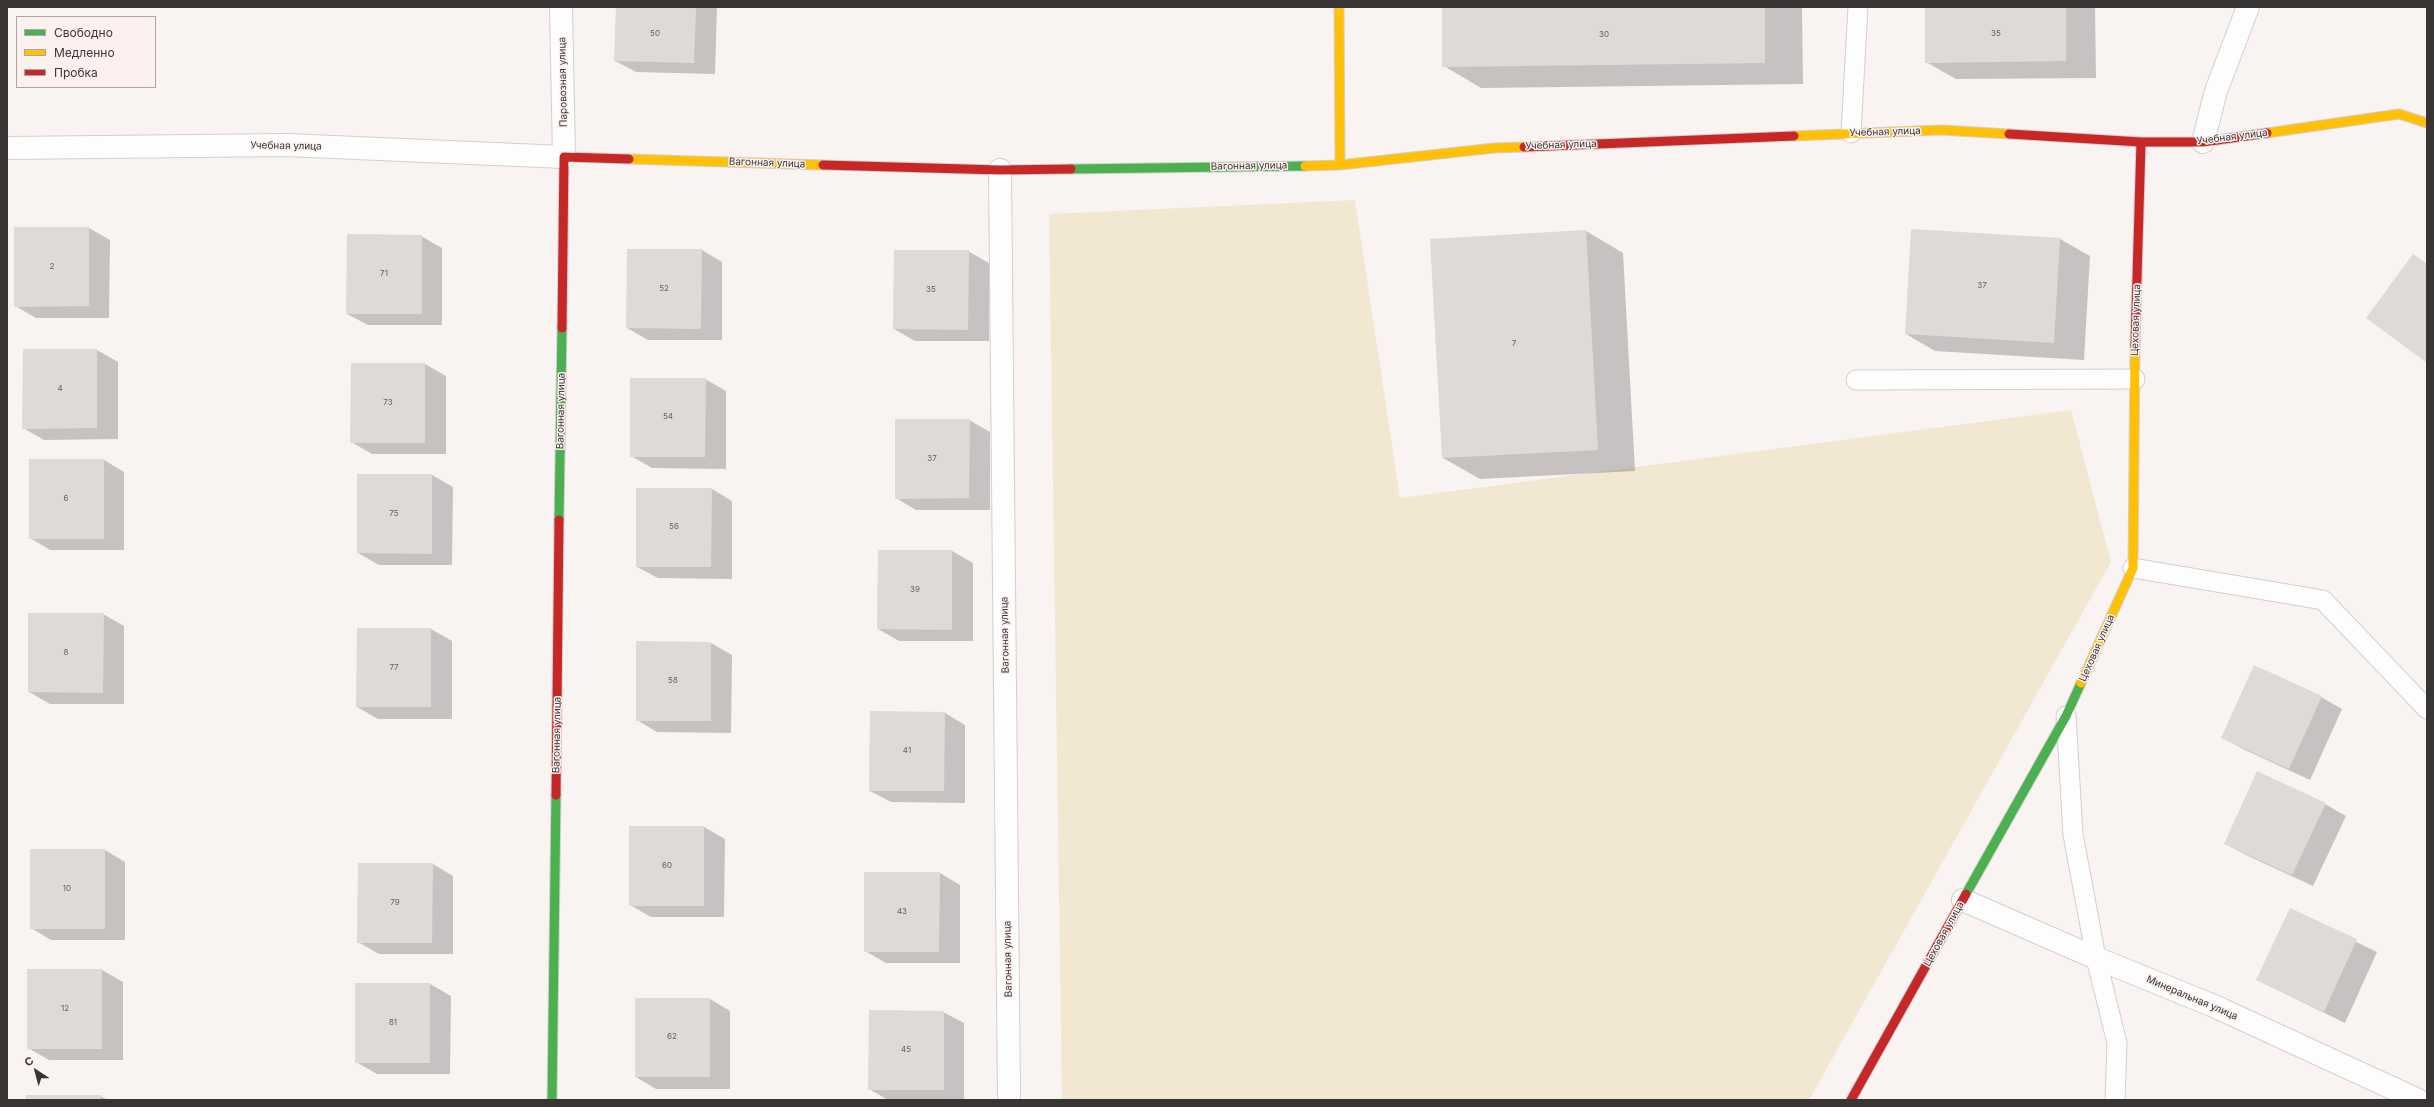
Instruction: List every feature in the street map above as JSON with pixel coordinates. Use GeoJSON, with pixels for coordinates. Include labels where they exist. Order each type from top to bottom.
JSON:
{"type":"FeatureCollection","features":[{"type":"Feature","properties":{"kind":"street","name":"Паровозная улица"},"geometry":{"type":"LineString","coordinates":[[561,7],[564,157]]}},
{"type":"Feature","properties":{"kind":"street"},"geometry":{"type":"LineString","coordinates":[[1339,7],[1340,165]]}},
{"type":"Feature","properties":{"kind":"street"},"geometry":{"type":"LineString","coordinates":[[2203,142],[2216,91],[2248,7]]}},
{"type":"Feature","properties":{"kind":"street","name":"Учебная улица"},"geometry":{"type":"LineString","coordinates":[[1340,165],[1494,148],[1851,133],[1941,130],[2141,142],[2203,142],[2399,114],[2427,123]]}},
{"type":"Feature","properties":{"kind":"street","name":"Цеховая улица"},"geometry":{"type":"LineString","coordinates":[[1851,1100],[2066,716],[2133,568],[2135,379],[2141,142]]}},
{"type":"Feature","properties":{"kind":"street","name":"Учебная улица"},"geometry":{"type":"LineString","coordinates":[[7,148],[287,145],[564,157]]}},
{"type":"Feature","properties":{"kind":"street","name":"Вагонная улица"},"geometry":{"type":"LineString","coordinates":[[552,1100],[564,157],[1000,170],[1340,165]]}},
{"type":"Feature","properties":{"kind":"street","name":"Вагонная улица"},"geometry":{"type":"LineString","coordinates":[[1000,170],[1009,1100]]}},
{"type":"Feature","properties":{"kind":"street","name":"Минеральная улица"},"geometry":{"type":"LineString","coordinates":[[1963,900],[2096,958],[2214,1006],[2418,1100]]}},
{"type":"Feature","properties":{"kind":"lane"},"geometry":{"type":"LineString","coordinates":[[1851,133],[1858,7]]}},
{"type":"Feature","properties":{"kind":"lane"},"geometry":{"type":"LineString","coordinates":[[1856,380],[2135,379]]}},
{"type":"Feature","properties":{"kind":"lane"},"geometry":{"type":"LineString","coordinates":[[2133,568],[2323,600],[2427,709]]}},
{"type":"Feature","properties":{"kind":"lane"},"geometry":{"type":"LineString","coordinates":[[2066,716],[2073,834],[2096,958],[2117,1043],[2115,1100]]}},
{"type":"Feature","properties":{"kind":"shaded area"},"geometry":{"type":"Polygon","coordinates":[[[1355,200],[1400,498],[2071,410],[2111,562],[1809,1100],[1062,1100],[1049,214],[1355,200]]]}},
{"type":"Feature","properties":{"kind":"building"},"geometry":{"type":"Polygon","coordinates":[[[616,7],[696,7],[694,63],[614,61],[616,7]]]}},
{"type":"Feature","properties":{"kind":"building"},"geometry":{"type":"Polygon","coordinates":[[[1442,7],[1765,7],[1765,63],[1442,67],[1442,7]]]}},
{"type":"Feature","properties":{"kind":"building"},"geometry":{"type":"Polygon","coordinates":[[[1925,7],[2066,7],[2066,61],[1925,63],[1925,7]]]}},
{"type":"Feature","properties":{"kind":"building"},"geometry":{"type":"Polygon","coordinates":[[[14,227],[89,227],[89,306],[14,307],[14,227]]]}},
{"type":"Feature","properties":{"kind":"building"},"geometry":{"type":"Polygon","coordinates":[[[1911,229],[2060,238],[2054,343],[1905,334],[1911,229]]]}},
{"type":"Feature","properties":{"kind":"building"},"geometry":{"type":"Polygon","coordinates":[[[1586,230],[1598,450],[1442,458],[1430,239],[1586,230]]]}},
{"type":"Feature","properties":{"kind":"building"},"geometry":{"type":"Polygon","coordinates":[[[347,234],[422,235],[422,314],[346,314],[347,234]]]}},
{"type":"Feature","properties":{"kind":"building"},"geometry":{"type":"Polygon","coordinates":[[[627,249],[702,249],[701,329],[626,328],[627,249]]]}},
{"type":"Feature","properties":{"kind":"building"},"geometry":{"type":"Polygon","coordinates":[[[894,250],[969,250],[968,330],[893,329],[894,250]]]}},
{"type":"Feature","properties":{"kind":"building"},"geometry":{"type":"Polygon","coordinates":[[[2413,254],[2427,264],[2427,363],[2366,318],[2413,254]]]}},
{"type":"Feature","properties":{"kind":"building"},"geometry":{"type":"Polygon","coordinates":[[[23,349],[97,349],[97,428],[22,429],[23,349]]]}},
{"type":"Feature","properties":{"kind":"building"},"geometry":{"type":"Polygon","coordinates":[[[351,363],[425,363],[425,443],[350,443],[351,363]]]}},
{"type":"Feature","properties":{"kind":"building"},"geometry":{"type":"Polygon","coordinates":[[[630,378],[706,378],[705,457],[630,457],[630,378]]]}},
{"type":"Feature","properties":{"kind":"building"},"geometry":{"type":"Polygon","coordinates":[[[895,419],[970,419],[969,498],[895,499],[895,419]]]}},
{"type":"Feature","properties":{"kind":"building"},"geometry":{"type":"Polygon","coordinates":[[[29,459],[104,459],[104,539],[29,539],[29,459]]]}},
{"type":"Feature","properties":{"kind":"building"},"geometry":{"type":"Polygon","coordinates":[[[357,474],[432,474],[432,554],[357,553],[357,474]]]}},
{"type":"Feature","properties":{"kind":"building"},"geometry":{"type":"Polygon","coordinates":[[[636,488],[712,488],[711,567],[636,567],[636,488]]]}},
{"type":"Feature","properties":{"kind":"building"},"geometry":{"type":"Polygon","coordinates":[[[878,550],[952,550],[952,630],[877,629],[878,550]]]}},
{"type":"Feature","properties":{"kind":"building"},"geometry":{"type":"Polygon","coordinates":[[[28,613],[104,613],[103,693],[28,692],[28,613]]]}},
{"type":"Feature","properties":{"kind":"building"},"geometry":{"type":"Polygon","coordinates":[[[357,628],[431,628],[431,707],[356,707],[357,628]]]}},
{"type":"Feature","properties":{"kind":"building"},"geometry":{"type":"Polygon","coordinates":[[[636,641],[711,642],[711,721],[636,721],[636,641]]]}},
{"type":"Feature","properties":{"kind":"building"},"geometry":{"type":"Polygon","coordinates":[[[2254,665],[2322,696],[2289,769],[2221,738],[2254,665]]]}},
{"type":"Feature","properties":{"kind":"building"},"geometry":{"type":"Polygon","coordinates":[[[870,711],[945,712],[944,791],[869,791],[870,711]]]}},
{"type":"Feature","properties":{"kind":"building"},"geometry":{"type":"Polygon","coordinates":[[[2257,771],[2326,803],[2292,875],[2224,844],[2257,771]]]}},
{"type":"Feature","properties":{"kind":"building"},"geometry":{"type":"Polygon","coordinates":[[[629,826],[704,826],[704,906],[629,906],[629,826]]]}},
{"type":"Feature","properties":{"kind":"building"},"geometry":{"type":"Polygon","coordinates":[[[30,849],[105,849],[105,929],[30,929],[30,849]]]}},
{"type":"Feature","properties":{"kind":"building"},"geometry":{"type":"Polygon","coordinates":[[[358,863],[433,863],[432,943],[357,943],[358,863]]]}},
{"type":"Feature","properties":{"kind":"building"},"geometry":{"type":"Polygon","coordinates":[[[864,872],[940,872],[939,952],[864,952],[864,872]]]}},
{"type":"Feature","properties":{"kind":"building"},"geometry":{"type":"Polygon","coordinates":[[[2290,908],[2357,939],[2324,1012],[2256,980],[2290,908]]]}},
{"type":"Feature","properties":{"kind":"building"},"geometry":{"type":"Polygon","coordinates":[[[27,969],[102,969],[102,1049],[27,1049],[27,969]]]}},
{"type":"Feature","properties":{"kind":"building"},"geometry":{"type":"Polygon","coordinates":[[[355,983],[430,983],[430,1063],[355,1063],[355,983]]]}},
{"type":"Feature","properties":{"kind":"building"},"geometry":{"type":"Polygon","coordinates":[[[635,998],[710,998],[710,1077],[635,1077],[635,998]]]}},
{"type":"Feature","properties":{"kind":"building"},"geometry":{"type":"Polygon","coordinates":[[[869,1010],[944,1011],[944,1090],[868,1090],[869,1010]]]}},
{"type":"Feature","properties":{"kind":"building"},"geometry":{"type":"Polygon","coordinates":[[[26,1095],[101,1095],[101,1100],[26,1100],[26,1095]]]}},
{"type":"Feature","properties":{"kind":"traffic: fast"},"geometry":{"type":"LineString","coordinates":[[1071,169],[1305,166]]}},
{"type":"Feature","properties":{"kind":"traffic: fast"},"geometry":{"type":"LineString","coordinates":[[559,520],[562,328]]}},
{"type":"Feature","properties":{"kind":"traffic: fast"},"geometry":{"type":"LineString","coordinates":[[1966,894],[2066,716],[2081,683]]}},
{"type":"Feature","properties":{"kind":"traffic: fast"},"geometry":{"type":"LineString","coordinates":[[552,1100],[556,795]]}},
{"type":"Feature","properties":{"kind":"traffic: slow"},"geometry":{"type":"LineString","coordinates":[[1305,166],[1340,165],[1339,7]]}},
{"type":"Feature","properties":{"kind":"traffic: slow"},"geometry":{"type":"LineString","coordinates":[[2267,133],[2399,114],[2427,123]]}},
{"type":"Feature","properties":{"kind":"traffic: slow"},"geometry":{"type":"LineString","coordinates":[[1794,136],[1941,130],[2009,134]]}},
{"type":"Feature","properties":{"kind":"traffic: slow"},"geometry":{"type":"LineString","coordinates":[[1340,165],[1494,148],[1524,147]]}},
{"type":"Feature","properties":{"kind":"traffic: slow"},"geometry":{"type":"LineString","coordinates":[[629,159],[823,165]]}},
{"type":"Feature","properties":{"kind":"traffic: slow"},"geometry":{"type":"LineString","coordinates":[[2081,683],[2133,568],[2135,346]]}},
{"type":"Feature","properties":{"kind":"traffic: jam"},"geometry":{"type":"LineString","coordinates":[[2009,134],[2141,142],[2203,142],[2267,133]]}},
{"type":"Feature","properties":{"kind":"traffic: jam"},"geometry":{"type":"LineString","coordinates":[[1524,147],[1794,136]]}},
{"type":"Feature","properties":{"kind":"traffic: jam"},"geometry":{"type":"LineString","coordinates":[[2135,346],[2141,142]]}},
{"type":"Feature","properties":{"kind":"traffic: jam"},"geometry":{"type":"LineString","coordinates":[[562,328],[564,157],[629,159]]}},
{"type":"Feature","properties":{"kind":"traffic: jam"},"geometry":{"type":"LineString","coordinates":[[823,165],[1000,170],[1071,169]]}},
{"type":"Feature","properties":{"kind":"traffic: jam"},"geometry":{"type":"LineString","coordinates":[[556,795],[559,520]]}},
{"type":"Feature","properties":{"kind":"traffic: jam"},"geometry":{"type":"LineString","coordinates":[[1851,1100],[1966,894]]}}]}
